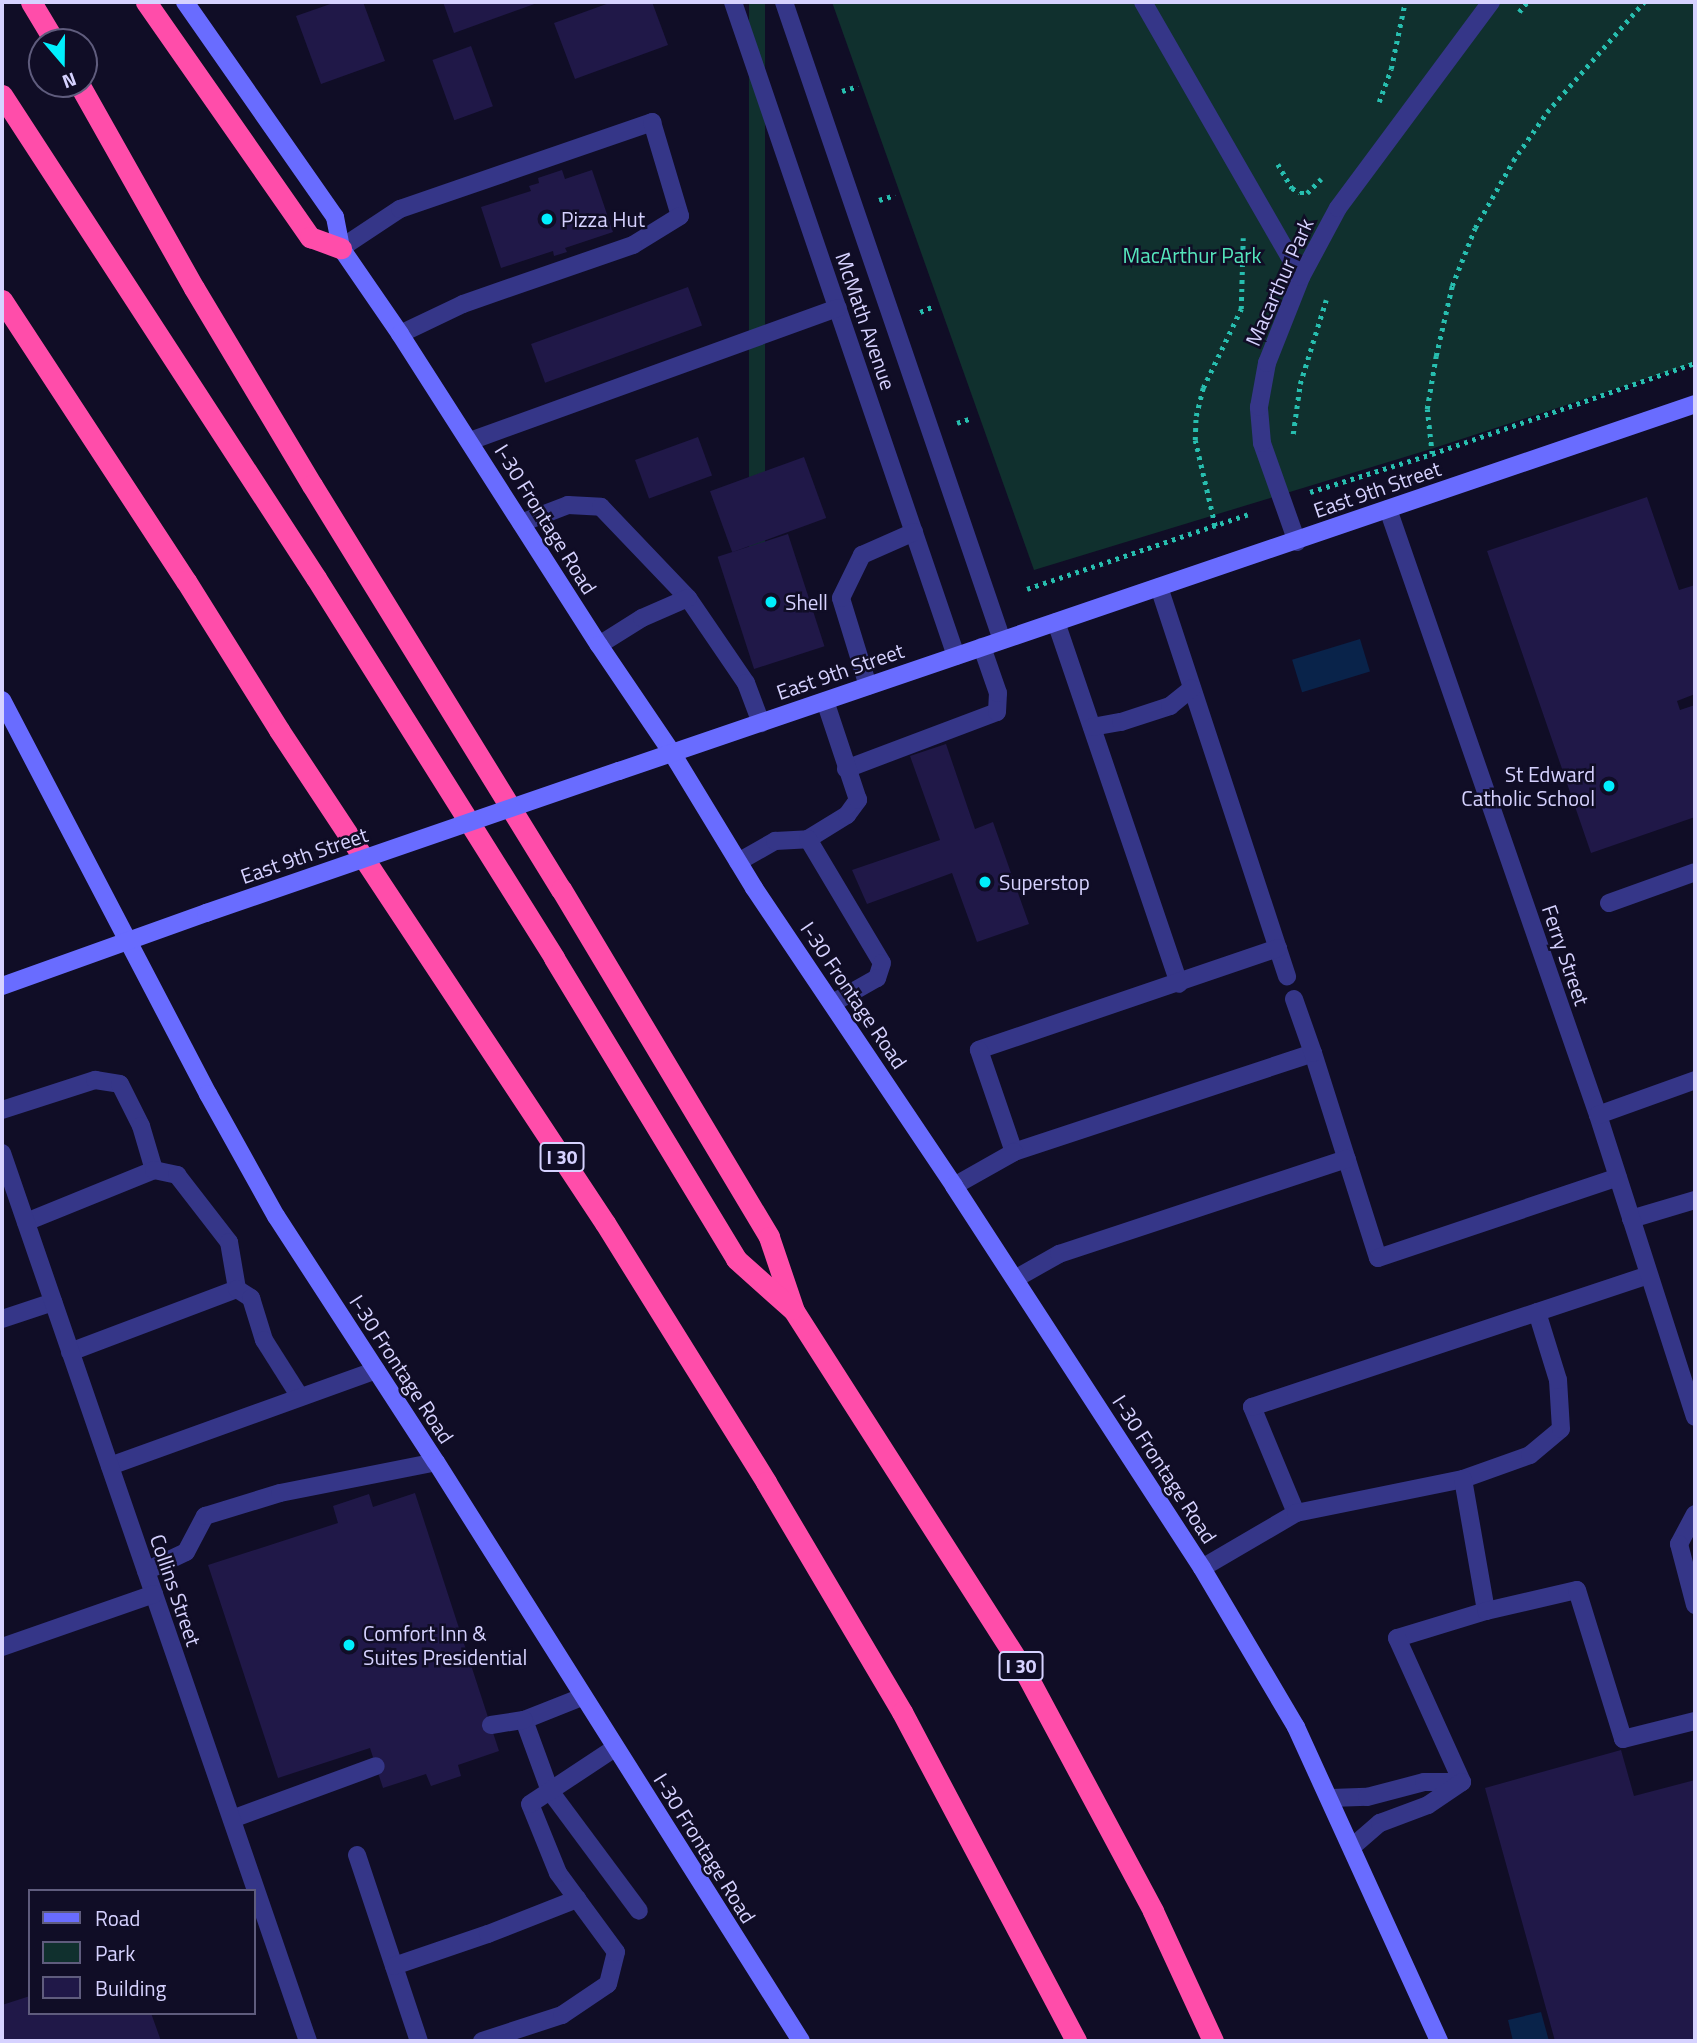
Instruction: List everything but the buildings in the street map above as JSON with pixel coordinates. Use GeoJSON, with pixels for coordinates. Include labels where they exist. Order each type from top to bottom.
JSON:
{"type":"FeatureCollection","features":[{"type":"Feature","properties":{"kind":"highway"},"geometry":{"type":"LineString","coordinates":[[31,2],[47,28]]}},
{"type":"Feature","properties":{"kind":"highway"},"geometry":{"type":"LineString","coordinates":[[146,2],[310,237],[341,248]]}},
{"type":"Feature","properties":{"kind":"highway","name":"I 30"},"geometry":{"type":"LineString","coordinates":[[2,95],[316,578],[554,958],[736,1259],[794,1311],[1024,1671],[1153,1911],[1213,2041]]}},
{"type":"Feature","properties":{"kind":"highway"},"geometry":{"type":"LineString","coordinates":[[87,98],[194,288],[298,462],[561,889],[769,1237],[794,1311]]}},
{"type":"Feature","properties":{"kind":"highway","name":"I 30"},"geometry":{"type":"LineString","coordinates":[[2,300],[186,581],[279,730],[606,1223],[759,1470],[902,1712],[1076,2041]]}},
{"type":"Feature","properties":{"kind":"main road","name":"I-30 Frontage Road"},"geometry":{"type":"LineString","coordinates":[[185,2],[335,217],[341,248],[400,334],[599,645],[672,753],[738,862],[954,1186],[1202,1568],[1296,1727],[1331,1798],[1439,2041]]}},
{"type":"Feature","properties":{"kind":"main road","name":"East 9th Street"},"geometry":{"type":"LineString","coordinates":[[2,986],[619,771],[1297,542],[1695,404]]}},
{"type":"Feature","properties":{"kind":"main road","name":"I-30 Frontage Road"},"geometry":{"type":"LineString","coordinates":[[3,707],[276,1216],[436,1462],[801,2041]]}},
{"type":"Feature","properties":{"kind":"street","name":"McMath Avenue"},"geometry":{"type":"LineString","coordinates":[[733,2],[956,656]]}},
{"type":"Feature","properties":{"kind":"street","name":"McMath Avenue"},"geometry":{"type":"LineString","coordinates":[[784,2],[1002,640]]}},
{"type":"Feature","properties":{"kind":"street","name":"Macarthur Park"},"geometry":{"type":"LineString","coordinates":[[1143,2],[1301,277]]}},
{"type":"Feature","properties":{"kind":"street","name":"Macarthur Park"},"geometry":{"type":"LineString","coordinates":[[1297,542],[1262,443],[1259,407],[1267,363],[1301,277],[1338,208],[1491,2]]}},
{"type":"Feature","properties":{"kind":"street"},"geometry":{"type":"LineString","coordinates":[[341,248],[400,209],[652,122],[680,216],[633,245],[463,304],[400,334]]}},
{"type":"Feature","properties":{"kind":"street"},"geometry":{"type":"LineString","coordinates":[[470,442],[838,308]]}},
{"type":"Feature","properties":{"kind":"street"},"geometry":{"type":"LineString","coordinates":[[521,523],[568,505],[601,507],[688,598],[746,683],[761,723]]}},
{"type":"Feature","properties":{"kind":"street","name":"Ferry Street"},"geometry":{"type":"LineString","coordinates":[[1388,509],[1598,1115],[1695,1418]]}},
{"type":"Feature","properties":{"kind":"street"},"geometry":{"type":"LineString","coordinates":[[868,686],[841,598],[862,555],[914,532]]}},
{"type":"Feature","properties":{"kind":"street"},"geometry":{"type":"LineString","coordinates":[[1159,587],[1287,978]]}},
{"type":"Feature","properties":{"kind":"street"},"geometry":{"type":"LineString","coordinates":[[599,645],[642,618],[688,598]]}},
{"type":"Feature","properties":{"kind":"street"},"geometry":{"type":"LineString","coordinates":[[1056,622],[1179,984]]}},
{"type":"Feature","properties":{"kind":"street"},"geometry":{"type":"LineString","coordinates":[[846,769],[997,712],[998,693],[982,647]]}},
{"type":"Feature","properties":{"kind":"street"},"geometry":{"type":"LineString","coordinates":[[1092,727],[1121,722],[1170,706],[1192,688]]}},
{"type":"Feature","properties":{"kind":"street"},"geometry":{"type":"LineString","coordinates":[[738,862],[775,841],[808,839],[847,815],[858,800],[825,701]]}},
{"type":"Feature","properties":{"kind":"street"},"geometry":{"type":"LineString","coordinates":[[808,839],[882,963],[877,978],[833,1003]]}},
{"type":"Feature","properties":{"kind":"street"},"geometry":{"type":"LineString","coordinates":[[1609,903],[1695,872]]}},
{"type":"Feature","properties":{"kind":"street"},"geometry":{"type":"LineString","coordinates":[[1014,1152],[979,1050],[1179,984],[1278,948]]}},
{"type":"Feature","properties":{"kind":"street"},"geometry":{"type":"LineString","coordinates":[[1294,999],[1378,1258],[1618,1177]]}},
{"type":"Feature","properties":{"kind":"street"},"geometry":{"type":"LineString","coordinates":[[954,1186],[1014,1152],[1313,1053]]}},
{"type":"Feature","properties":{"kind":"street"},"geometry":{"type":"LineString","coordinates":[[2,1110],[95,1080],[120,1084],[141,1126],[154,1170]]}},
{"type":"Feature","properties":{"kind":"street"},"geometry":{"type":"LineString","coordinates":[[1598,1115],[1695,1080]]}},
{"type":"Feature","properties":{"kind":"street","name":"Collins Street"},"geometry":{"type":"LineString","coordinates":[[2,1153],[256,1889]]}},
{"type":"Feature","properties":{"kind":"street"},"geometry":{"type":"LineString","coordinates":[[1015,1279],[1059,1254],[1347,1159]]}},
{"type":"Feature","properties":{"kind":"street"},"geometry":{"type":"LineString","coordinates":[[26,1222],[154,1170],[177,1175],[229,1242],[237,1289],[251,1298],[264,1340],[300,1397]]}},
{"type":"Feature","properties":{"kind":"street"},"geometry":{"type":"LineString","coordinates":[[1631,1219],[1695,1200]]}},
{"type":"Feature","properties":{"kind":"street"},"geometry":{"type":"LineString","coordinates":[[1296,1513],[1252,1408],[1649,1275]]}},
{"type":"Feature","properties":{"kind":"street"},"geometry":{"type":"LineString","coordinates":[[71,1352],[237,1289]]}},
{"type":"Feature","properties":{"kind":"street"},"geometry":{"type":"LineString","coordinates":[[2,1319],[53,1302]]}},
{"type":"Feature","properties":{"kind":"street"},"geometry":{"type":"LineString","coordinates":[[1202,1568],[1296,1513],[1463,1479],[1530,1455],[1561,1429],[1558,1380],[1537,1312]]}},
{"type":"Feature","properties":{"kind":"street"},"geometry":{"type":"LineString","coordinates":[[110,1466],[376,1370]]}},
{"type":"Feature","properties":{"kind":"street"},"geometry":{"type":"LineString","coordinates":[[146,1571],[186,1552],[205,1516],[280,1493],[436,1462]]}},
{"type":"Feature","properties":{"kind":"street"},"geometry":{"type":"LineString","coordinates":[[1463,1479],[1486,1611]]}},
{"type":"Feature","properties":{"kind":"street"},"geometry":{"type":"LineString","coordinates":[[1695,1514],[1679,1544],[1695,1605]]}},
{"type":"Feature","properties":{"kind":"street"},"geometry":{"type":"LineString","coordinates":[[1462,1782],[1398,1638],[1486,1611],[1577,1590],[1623,1739],[1695,1721]]}},
{"type":"Feature","properties":{"kind":"street"},"geometry":{"type":"LineString","coordinates":[[2,1647],[154,1594]]}},
{"type":"Feature","properties":{"kind":"street"},"geometry":{"type":"LineString","coordinates":[[491,1725],[524,1720],[582,1697]]}},
{"type":"Feature","properties":{"kind":"street"},"geometry":{"type":"LineString","coordinates":[[524,1720],[550,1791],[639,1911]]}},
{"type":"Feature","properties":{"kind":"street"},"geometry":{"type":"LineString","coordinates":[[482,2041],[562,2015],[608,1984],[616,1952],[558,1873],[530,1804],[615,1748]]}},
{"type":"Feature","properties":{"kind":"street"},"geometry":{"type":"LineString","coordinates":[[232,1819],[376,1766]]}},
{"type":"Feature","properties":{"kind":"street"},"geometry":{"type":"LineString","coordinates":[[1331,1798],[1367,1797],[1424,1782],[1462,1782]]}},
{"type":"Feature","properties":{"kind":"street"},"geometry":{"type":"LineString","coordinates":[[1352,1847],[1380,1823],[1429,1805],[1462,1782]]}},
{"type":"Feature","properties":{"kind":"street"},"geometry":{"type":"LineString","coordinates":[[357,1855],[419,2041]]}},
{"type":"Feature","properties":{"kind":"street","name":"Collins Street"},"geometry":{"type":"LineString","coordinates":[[256,1889],[308,2041]]}},
{"type":"Feature","properties":{"kind":"street"},"geometry":{"type":"LineString","coordinates":[[394,1966],[488,1934],[577,1899]]}},
{"type":"Feature","properties":{"kind":"path"},"geometry":{"type":"LineString","coordinates":[[1371,112],[1379,102],[1391,69],[1405,2]]}},
{"type":"Feature","properties":{"kind":"path"},"geometry":{"type":"LineString","coordinates":[[1518,13],[1527,2]]}},
{"type":"Feature","properties":{"kind":"path"},"geometry":{"type":"LineString","coordinates":[[1432,454],[1427,409],[1436,356],[1452,286],[1475,228],[1513,161],[1547,112],[1644,2]]}},
{"type":"Feature","properties":{"kind":"path"},"geometry":{"type":"LineString","coordinates":[[1278,164],[1292,188],[1300,193],[1307,192],[1326,174]]}},
{"type":"Feature","properties":{"kind":"path"},"geometry":{"type":"LineString","coordinates":[[1215,526],[1195,440],[1196,416],[1203,388],[1241,309],[1245,249],[1238,227]]}},
{"type":"Feature","properties":{"kind":"path"},"geometry":{"type":"LineString","coordinates":[[1294,441],[1300,384],[1328,294]]}},
{"type":"Feature","properties":{"kind":"path"},"geometry":{"type":"LineString","coordinates":[[1305,485],[1312,493],[1695,363]]}},
{"type":"Feature","properties":{"kind":"path"},"geometry":{"type":"LineString","coordinates":[[1027,589],[1248,514]]}},
{"type":"Feature","properties":{"kind":"green space"},"geometry":{"type":"Polygon","coordinates":[[[749,2],[765,2],[765,582],[749,582],[749,2]]]}},
{"type":"Feature","properties":{"kind":"green space","name":"MacArthur Park"},"geometry":{"type":"Polygon","coordinates":[[[832,2],[1695,2],[1695,363],[1431,449],[1034,570],[832,2]]]}},
{"type":"Feature","properties":{"kind":"water"},"geometry":{"type":"Polygon","coordinates":[[[1360,639],[1370,672],[1302,692],[1292,660],[1360,639]]]}},
{"type":"Feature","properties":{"kind":"water"},"geometry":{"type":"Polygon","coordinates":[[[1541,2012],[1549,2041],[1513,2041],[1508,2020],[1541,2012]]]}},
{"type":"Feature","properties":{"kind":"place","name":"Pizza Hut"},"geometry":{"type":"Point","coordinates":[547,219]}},
{"type":"Feature","properties":{"kind":"place","name":"Shell"},"geometry":{"type":"Point","coordinates":[771,602]}},
{"type":"Feature","properties":{"kind":"place","name":"St Edward Catholic School"},"geometry":{"type":"Point","coordinates":[1609,786]}},
{"type":"Feature","properties":{"kind":"place","name":"Superstop"},"geometry":{"type":"Point","coordinates":[985,882]}},
{"type":"Feature","properties":{"kind":"place","name":"Comfort Inn & Suites Presidential"},"geometry":{"type":"Point","coordinates":[349,1645]}}]}
